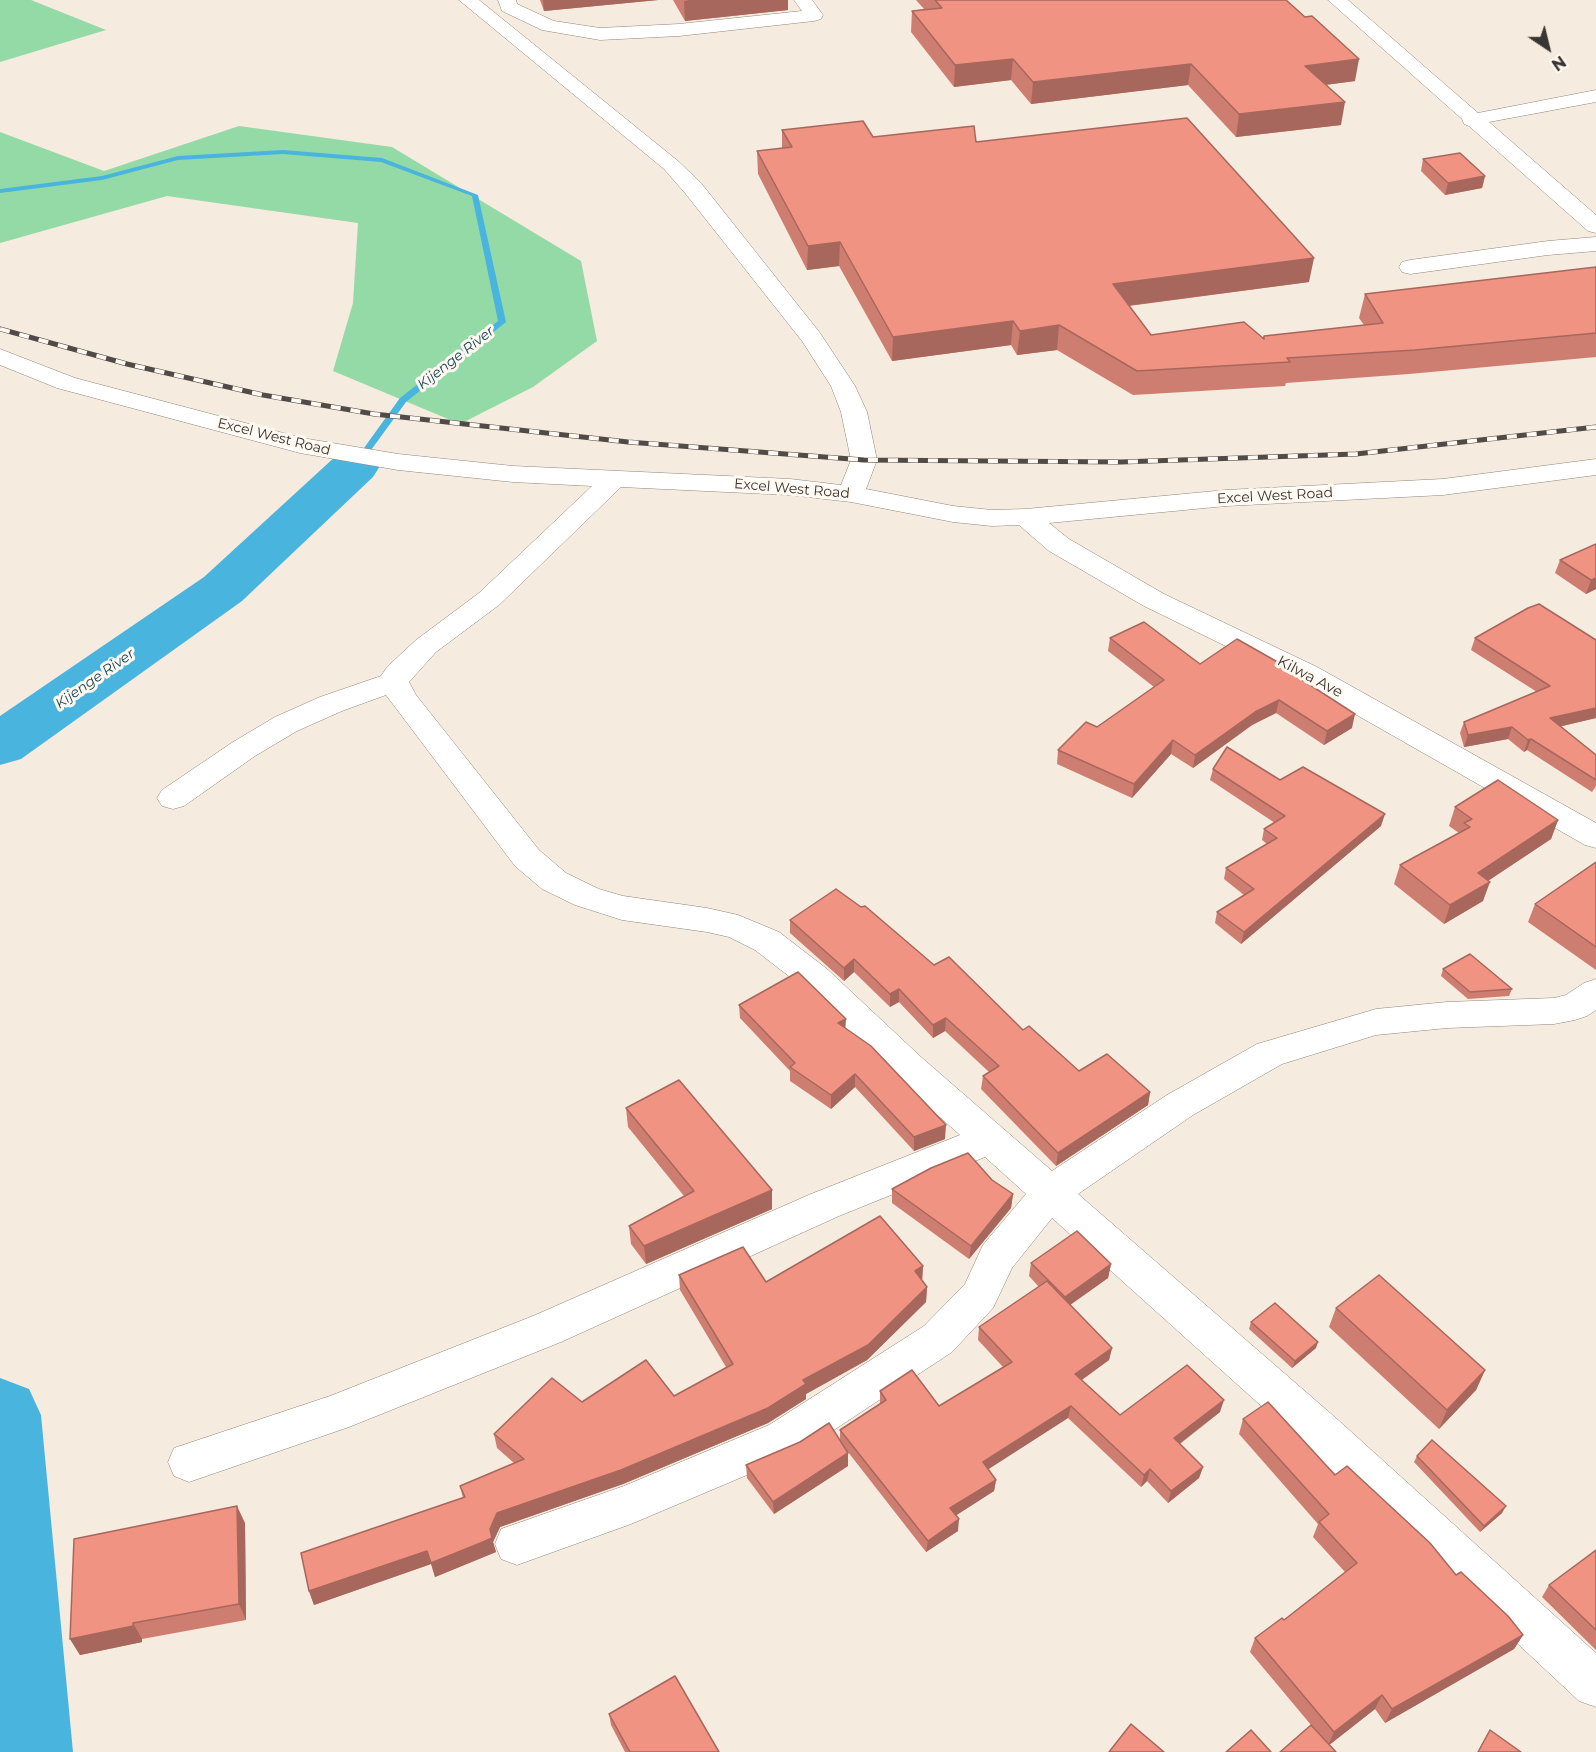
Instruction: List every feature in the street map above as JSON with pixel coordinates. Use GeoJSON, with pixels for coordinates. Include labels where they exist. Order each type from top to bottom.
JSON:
{"type":"FeatureCollection","features":[{"type":"Feature","properties":{"kind":"street"},"geometry":{"type":"LineString","coordinates":[[468,0],[670,165],[693,188],[786,303],[843,386],[854,412],[864,460],[851,494]]}},
{"type":"Feature","properties":{"kind":"street"},"geometry":{"type":"LineString","coordinates":[[507,0],[508,7],[549,26],[600,34],[679,30],[814,15],[803,0]]}},
{"type":"Feature","properties":{"kind":"street"},"geometry":{"type":"LineString","coordinates":[[1337,0],[1471,120],[1596,226]]}},
{"type":"Feature","properties":{"kind":"street"},"geometry":{"type":"LineString","coordinates":[[1471,120],[1596,96]]}},
{"type":"Feature","properties":{"kind":"street"},"geometry":{"type":"LineString","coordinates":[[1410,267],[1548,248],[1596,244]]}},
{"type":"Feature","properties":{"kind":"street","name":"Excel West Road"},"geometry":{"type":"LineString","coordinates":[[0,356],[66,383],[300,446],[398,462],[513,474],[790,487],[851,494],[953,514],[992,518],[1026,517],[1226,498],[1443,487],[1596,467]]}},
{"type":"Feature","properties":{"kind":"street"},"geometry":{"type":"LineString","coordinates":[[613,480],[489,599],[426,646],[397,674],[394,682],[403,699],[527,858],[554,881],[587,897],[622,908],[738,927],[767,941],[815,978],[908,1067],[1322,1433],[1596,1684]]}},
{"type":"Feature","properties":{"kind":"street","name":"Kilwa Ave"},"geometry":{"type":"LineString","coordinates":[[1026,517],[1059,545],[1093,566],[1154,600],[1307,674],[1596,837]]}},
{"type":"Feature","properties":{"kind":"street"},"geometry":{"type":"LineString","coordinates":[[173,798],[244,749],[286,724],[331,704],[394,682]]}},
{"type":"Feature","properties":{"kind":"street"},"geometry":{"type":"LineString","coordinates":[[517,1544],[631,1504],[784,1439],[938,1339],[979,1296],[997,1257],[1050,1192],[1180,1105],[1270,1054],[1376,1022],[1447,1015],[1554,1011],[1575,1007],[1596,992]]}},
{"type":"Feature","properties":{"kind":"street"},"geometry":{"type":"LineString","coordinates":[[189,1462],[334,1414],[547,1329],[825,1204],[990,1139]]}},
{"type":"Feature","properties":{"kind":"green space"},"geometry":{"type":"Polygon","coordinates":[[[0,0],[31,0],[106,30],[0,62],[0,0]]]}},
{"type":"Feature","properties":{"kind":"green space"},"geometry":{"type":"Polygon","coordinates":[[[239,126],[392,147],[581,261],[597,341],[533,387],[460,424],[333,371],[353,303],[358,223],[167,196],[0,243],[0,132],[104,171],[239,126]]]}},
{"type":"Feature","properties":{"kind":"building"},"geometry":{"type":"Polygon","coordinates":[[[935,0],[1286,0],[1305,17],[1312,16],[1359,59],[1305,66],[1345,102],[1239,114],[1191,64],[1033,82],[1013,59],[955,65],[912,11],[942,8],[935,0]]]}},
{"type":"Feature","properties":{"kind":"building"},"geometry":{"type":"Polygon","coordinates":[[[1187,118],[1314,258],[1113,284],[1151,335],[1244,322],[1264,339],[1264,336],[1383,323],[1365,294],[1596,267],[1596,333],[1415,350],[1287,358],[1290,362],[1137,371],[1059,325],[1020,331],[1013,321],[893,337],[840,242],[808,246],[757,151],[792,147],[782,130],[863,121],[873,137],[974,126],[976,142],[1187,118]]]}},
{"type":"Feature","properties":{"kind":"building"},"geometry":{"type":"Polygon","coordinates":[[[1460,153],[1485,176],[1448,183],[1423,159],[1460,153]]]}},
{"type":"Feature","properties":{"kind":"building"},"geometry":{"type":"Polygon","coordinates":[[[1596,544],[1596,578],[1591,580],[1560,560],[1596,544]]]}},
{"type":"Feature","properties":{"kind":"building"},"geometry":{"type":"Polygon","coordinates":[[[1539,604],[1596,640],[1596,708],[1550,718],[1596,755],[1596,780],[1531,739],[1528,740],[1512,727],[1468,735],[1464,722],[1550,686],[1475,638],[1539,604]]]}},
{"type":"Feature","properties":{"kind":"building"},"geometry":{"type":"Polygon","coordinates":[[[1144,622],[1200,664],[1237,639],[1304,677],[1301,679],[1355,714],[1327,731],[1279,700],[1255,712],[1195,755],[1173,740],[1134,784],[1058,750],[1086,722],[1097,727],[1164,680],[1110,638],[1144,622]]]}},
{"type":"Feature","properties":{"kind":"building"},"geometry":{"type":"Polygon","coordinates":[[[1227,747],[1280,780],[1303,767],[1385,814],[1244,932],[1217,912],[1254,889],[1226,868],[1277,838],[1264,829],[1285,816],[1213,769],[1227,747]]]}},
{"type":"Feature","properties":{"kind":"building"},"geometry":{"type":"Polygon","coordinates":[[[1498,780],[1558,820],[1478,873],[1490,882],[1450,905],[1400,865],[1470,827],[1464,823],[1472,819],[1455,807],[1498,780]]]}},
{"type":"Feature","properties":{"kind":"building"},"geometry":{"type":"Polygon","coordinates":[[[1596,862],[1596,947],[1535,904],[1596,862]]]}},
{"type":"Feature","properties":{"kind":"building"},"geometry":{"type":"Polygon","coordinates":[[[836,889],[861,907],[865,906],[934,965],[949,957],[1023,1030],[1029,1026],[1079,1071],[1107,1054],[1150,1092],[1058,1153],[983,1076],[999,1066],[946,1018],[933,1025],[899,989],[890,994],[854,959],[844,968],[790,920],[836,889]]]}},
{"type":"Feature","properties":{"kind":"building"},"geometry":{"type":"Polygon","coordinates":[[[1470,954],[1512,989],[1470,992],[1443,969],[1470,954]]]}},
{"type":"Feature","properties":{"kind":"building"},"geometry":{"type":"Polygon","coordinates":[[[798,972],[846,1019],[838,1023],[871,1046],[946,1125],[914,1137],[855,1074],[831,1095],[790,1067],[795,1063],[739,1005],[798,972]]]}},
{"type":"Feature","properties":{"kind":"building"},"geometry":{"type":"Polygon","coordinates":[[[679,1080],[772,1190],[644,1246],[629,1226],[694,1191],[626,1108],[679,1080]]]}},
{"type":"Feature","properties":{"kind":"building"},"geometry":{"type":"Polygon","coordinates":[[[968,1153],[992,1180],[1013,1194],[971,1246],[892,1189],[931,1168],[968,1153]]]}},
{"type":"Feature","properties":{"kind":"building"},"geometry":{"type":"Polygon","coordinates":[[[880,1216],[923,1266],[915,1271],[927,1287],[868,1345],[803,1380],[806,1384],[768,1408],[621,1470],[497,1513],[490,1529],[492,1538],[483,1542],[431,1563],[427,1551],[309,1591],[301,1553],[465,1497],[460,1486],[524,1459],[494,1434],[552,1378],[582,1402],[646,1360],[674,1396],[733,1364],[679,1275],[743,1247],[766,1282],[880,1216]]]}},
{"type":"Feature","properties":{"kind":"building"},"geometry":{"type":"Polygon","coordinates":[[[1077,1231],[1111,1264],[1065,1297],[1031,1263],[1077,1231]]]}},
{"type":"Feature","properties":{"kind":"building"},"geometry":{"type":"Polygon","coordinates":[[[1379,1275],[1485,1370],[1447,1410],[1336,1308],[1379,1275]]]}},
{"type":"Feature","properties":{"kind":"building"},"geometry":{"type":"Polygon","coordinates":[[[1047,1281],[1112,1348],[1075,1374],[1120,1415],[1187,1365],[1224,1400],[1174,1438],[1203,1467],[1171,1491],[1150,1469],[1144,1475],[1071,1406],[983,1462],[996,1480],[950,1508],[959,1519],[928,1541],[840,1430],[886,1400],[880,1391],[912,1370],[939,1406],[1012,1362],[979,1327],[1047,1281]]]}},
{"type":"Feature","properties":{"kind":"building"},"geometry":{"type":"Polygon","coordinates":[[[1275,1303],[1318,1342],[1295,1361],[1251,1322],[1275,1303]]]}},
{"type":"Feature","properties":{"kind":"building"},"geometry":{"type":"Polygon","coordinates":[[[1268,1402],[1335,1475],[1347,1466],[1430,1543],[1456,1575],[1461,1572],[1508,1616],[1523,1635],[1392,1709],[1382,1695],[1334,1732],[1255,1638],[1282,1618],[1284,1620],[1357,1563],[1319,1522],[1329,1514],[1243,1419],[1268,1402]]]}},
{"type":"Feature","properties":{"kind":"building"},"geometry":{"type":"Polygon","coordinates":[[[829,1423],[848,1453],[773,1502],[746,1465],[800,1442],[829,1423]]]}},
{"type":"Feature","properties":{"kind":"building"},"geometry":{"type":"Polygon","coordinates":[[[1432,1440],[1506,1506],[1484,1526],[1417,1456],[1432,1440]]]}},
{"type":"Feature","properties":{"kind":"building"},"geometry":{"type":"Polygon","coordinates":[[[237,1506],[239,1604],[133,1623],[133,1626],[70,1639],[74,1539],[237,1506]]]}},
{"type":"Feature","properties":{"kind":"building"},"geometry":{"type":"Polygon","coordinates":[[[1596,1550],[1596,1630],[1549,1585],[1596,1550]]]}},
{"type":"Feature","properties":{"kind":"building"},"geometry":{"type":"Polygon","coordinates":[[[675,1676],[719,1752],[630,1752],[609,1714],[675,1676]]]}},
{"type":"Feature","properties":{"kind":"building"},"geometry":{"type":"Polygon","coordinates":[[[1131,1724],[1164,1752],[1109,1752],[1131,1724]]]}},
{"type":"Feature","properties":{"kind":"building"},"geometry":{"type":"Polygon","coordinates":[[[1311,1725],[1336,1752],[1280,1752],[1311,1725]]]}},
{"type":"Feature","properties":{"kind":"building"},"geometry":{"type":"Polygon","coordinates":[[[1251,1730],[1271,1752],[1226,1752],[1251,1730]]]}},
{"type":"Feature","properties":{"kind":"building"},"geometry":{"type":"Polygon","coordinates":[[[1490,1730],[1521,1752],[1478,1752],[1490,1730]]]}},
{"type":"Feature","properties":{"kind":"waterway","name":"Kijenge River"},"geometry":{"type":"LineString","coordinates":[[0,191],[102,178],[178,158],[283,152],[382,160],[475,195],[502,322],[403,400],[355,466]]}},
{"type":"Feature","properties":{"kind":"waterway","name":"Kijenge River"},"geometry":{"type":"LineString","coordinates":[[0,745],[223,589],[355,466]]}},
{"type":"Feature","properties":{"kind":"waterway","name":"Kijenge River"},"geometry":{"type":"LineString","coordinates":[[0,1415],[26,1752]]}},
{"type":"Feature","properties":{"kind":"railway"},"geometry":{"type":"LineString","coordinates":[[0,329],[127,364],[263,395],[374,414],[628,442],[864,460],[1121,462],[1356,454],[1596,427]]}}]}
